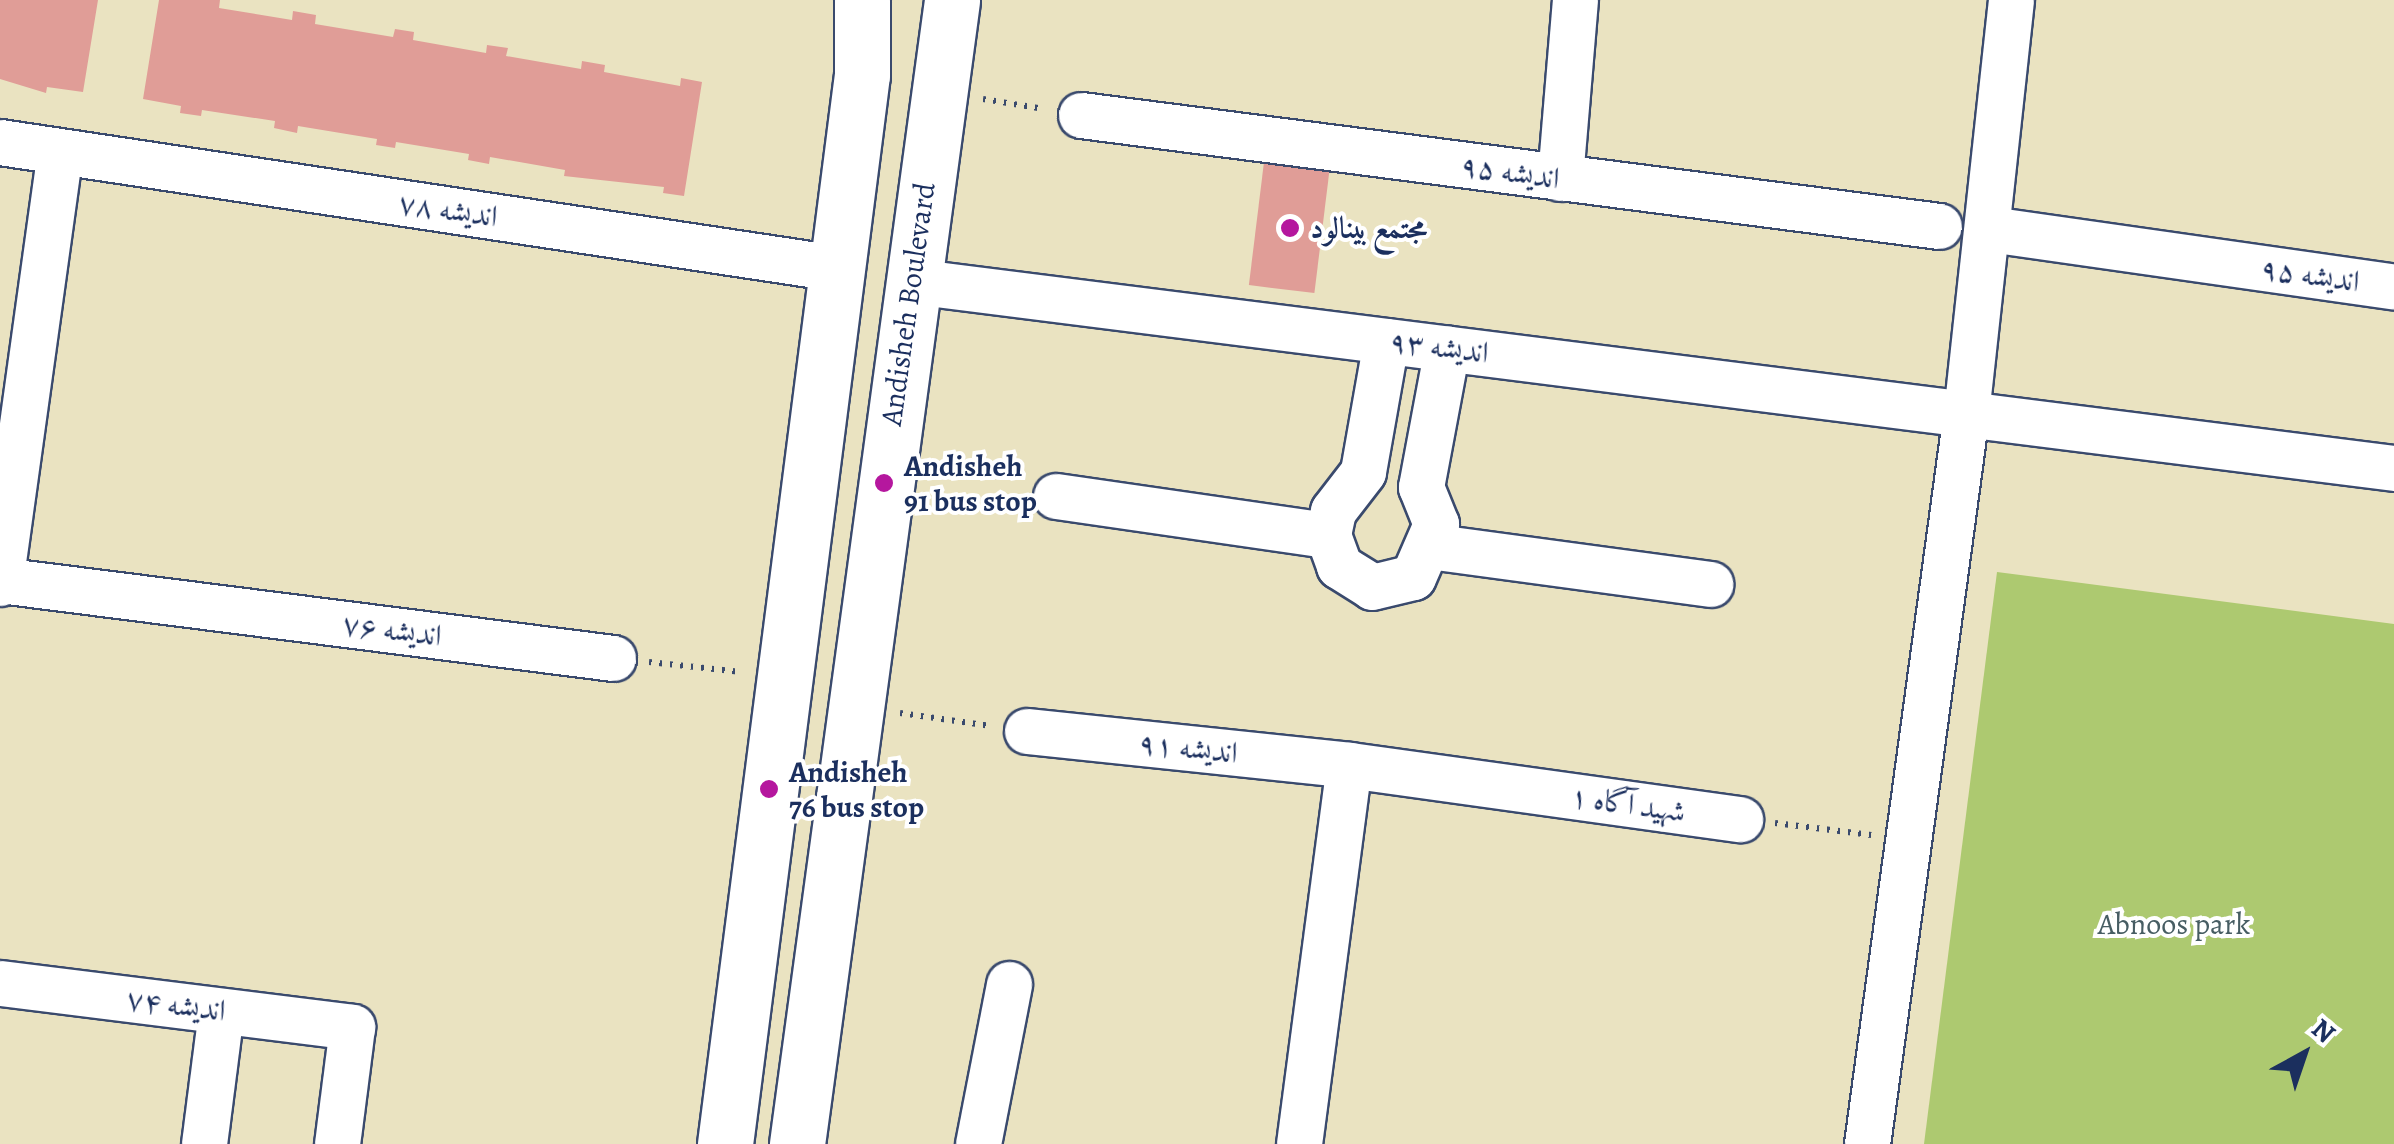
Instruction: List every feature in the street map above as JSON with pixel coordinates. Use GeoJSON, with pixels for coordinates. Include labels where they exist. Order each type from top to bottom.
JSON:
{"type":"FeatureCollection","features":[{"type":"Feature","properties":{"kind":"main road"},"geometry":{"type":"LineString","coordinates":[[725,1144],[862,75],[862,0]]}},
{"type":"Feature","properties":{"kind":"main road","name":"Andisheh Boulevard"},"geometry":{"type":"LineString","coordinates":[[797,1144],[952,0]]}},
{"type":"Feature","properties":{"kind":"street"},"geometry":{"type":"LineString","coordinates":[[1560,178],[1574,0]]}},
{"type":"Feature","properties":{"kind":"street"},"geometry":{"type":"LineString","coordinates":[[1867,1144],[1966,414],[2011,0]]}},
{"type":"Feature","properties":{"kind":"street","name":"اندیشه ۹۵"},"geometry":{"type":"LineString","coordinates":[[1080,115],[1939,226]]}},
{"type":"Feature","properties":{"kind":"street","name":"اندیشه ۷۸"},"geometry":{"type":"LineString","coordinates":[[0,142],[836,268]]}},
{"type":"Feature","properties":{"kind":"street"},"geometry":{"type":"LineString","coordinates":[[0,581],[60,152]]}},
{"type":"Feature","properties":{"kind":"street","name":"اندیشه ۹۵"},"geometry":{"type":"LineString","coordinates":[[1989,229],[2394,286]]}},
{"type":"Feature","properties":{"kind":"street","name":"اندیشه ۹۳"},"geometry":{"type":"LineString","coordinates":[[912,280],[2394,468]]}},
{"type":"Feature","properties":{"kind":"street"},"geometry":{"type":"LineString","coordinates":[[1386,340],[1363,472],[1333,511],[1328,535],[1340,566],[1372,587],[1413,577],[1430,546],[1436,524],[1421,487],[1447,348]]}},
{"type":"Feature","properties":{"kind":"street"},"geometry":{"type":"LineString","coordinates":[[1056,496],[1328,535]]}},
{"type":"Feature","properties":{"kind":"street"},"geometry":{"type":"LineString","coordinates":[[1430,546],[1710,584]]}},
{"type":"Feature","properties":{"kind":"street","name":"اندیشه ۷۶"},"geometry":{"type":"LineString","coordinates":[[0,581],[613,658]]}},
{"type":"Feature","properties":{"kind":"street","name":"اندیشه ۹۱"},"geometry":{"type":"LineString","coordinates":[[1028,731],[1349,765]]}},
{"type":"Feature","properties":{"kind":"street"},"geometry":{"type":"LineString","coordinates":[[1300,1144],[1349,765]]}},
{"type":"Feature","properties":{"kind":"street","name":"شهید آگاه ۱"},"geometry":{"type":"LineString","coordinates":[[1349,765],[1740,819]]}},
{"type":"Feature","properties":{"kind":"street","name":"اندیشه ۷۴"},"geometry":{"type":"LineString","coordinates":[[0,983],[352,1027],[337,1144]]}},
{"type":"Feature","properties":{"kind":"street"},"geometry":{"type":"LineString","coordinates":[[978,1144],[1009,984]]}},
{"type":"Feature","properties":{"kind":"street"},"geometry":{"type":"LineString","coordinates":[[204,1144],[221,1011]]}},
{"type":"Feature","properties":{"kind":"path"},"geometry":{"type":"LineString","coordinates":[[937,91],[1080,115]]}},
{"type":"Feature","properties":{"kind":"path"},"geometry":{"type":"LineString","coordinates":[[613,658],[785,677]]}},
{"type":"Feature","properties":{"kind":"path"},"geometry":{"type":"LineString","coordinates":[[854,707],[1028,731]]}},
{"type":"Feature","properties":{"kind":"path"},"geometry":{"type":"LineString","coordinates":[[1740,819],[1908,839]]}},
{"type":"Feature","properties":{"kind":"green space","name":"Abnoos park"},"geometry":{"type":"Polygon","coordinates":[[[1997,572],[2394,624],[2394,1144],[1924,1144],[1997,572]]]}},
{"type":"Feature","properties":{"kind":"building"},"geometry":{"type":"Polygon","coordinates":[[[0,0],[98,0],[83,92],[47,87],[46,93],[0,79],[0,0]]]}},
{"type":"Feature","properties":{"kind":"building"},"geometry":{"type":"Polygon","coordinates":[[[159,0],[220,0],[219,8],[292,20],[293,11],[316,15],[315,24],[393,37],[395,29],[414,32],[413,40],[486,53],[487,45],[508,48],[506,56],[581,69],[582,61],[605,65],[604,72],[680,86],[681,78],[702,82],[684,196],[663,193],[664,187],[564,176],[565,170],[490,157],[489,164],[468,160],[469,154],[396,142],[395,148],[376,145],[377,139],[298,126],[297,133],[274,128],[275,121],[202,110],[201,116],[180,113],[181,106],[143,99],[159,0]]]}},
{"type":"Feature","properties":{"kind":"building","name":"مجتمع بینالود"},"geometry":{"type":"Polygon","coordinates":[[[1264,162],[1330,170],[1314,293],[1249,285],[1264,162]]]}},
{"type":"Feature","properties":{"kind":"place","name":"مجتمع بینالود"},"geometry":{"type":"Point","coordinates":[1290,228]}},
{"type":"Feature","properties":{"kind":"place","name":"Andisheh 91 bus stop"},"geometry":{"type":"Point","coordinates":[884,483]}},
{"type":"Feature","properties":{"kind":"place","name":"Andisheh 76 bus stop"},"geometry":{"type":"Point","coordinates":[769,789]}}]}
